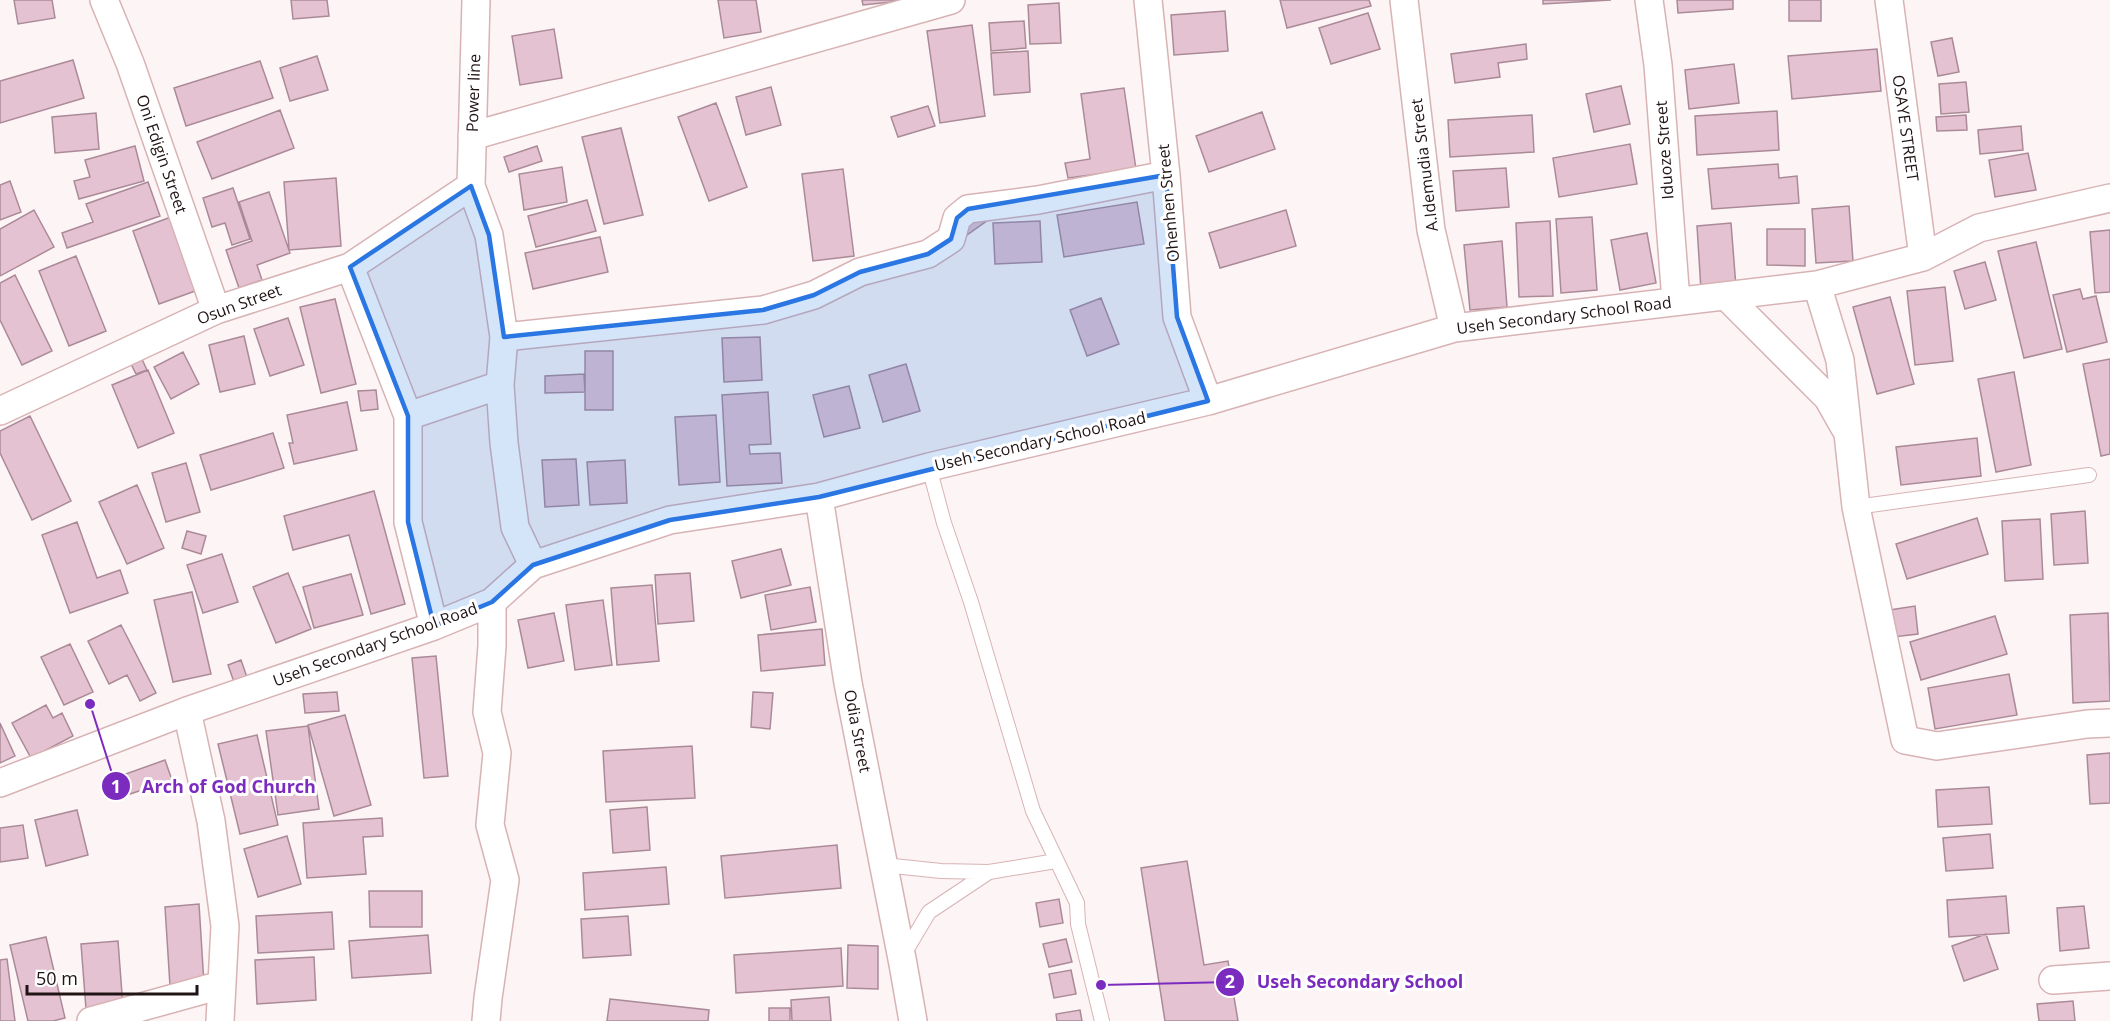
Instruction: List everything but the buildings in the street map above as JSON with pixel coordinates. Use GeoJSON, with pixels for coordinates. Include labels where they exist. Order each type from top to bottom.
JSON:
{"type":"FeatureCollection","features":[{"type":"Feature","properties":{"kind":"street","name":"Oni Edigin Street"},"geometry":{"type":"LineString","coordinates":[[104,0],[130,63],[216,310]]}},
{"type":"Feature","properties":{"kind":"street","name":"Power line"},"geometry":{"type":"LineString","coordinates":[[471,186],[476,0]]}},
{"type":"Feature","properties":{"kind":"street"},"geometry":{"type":"LineString","coordinates":[[472,136],[951,0]]}},
{"type":"Feature","properties":{"kind":"street","name":"Ohenhen Street"},"geometry":{"type":"LineString","coordinates":[[1148,0],[1166,175],[1177,317],[1208,401]]}},
{"type":"Feature","properties":{"kind":"street","name":"A.Idemudia Street"},"geometry":{"type":"LineString","coordinates":[[1404,0],[1431,230],[1454,328]]}},
{"type":"Feature","properties":{"kind":"street","name":"Iduoze Street"},"geometry":{"type":"LineString","coordinates":[[1649,0],[1658,64],[1676,301]]}},
{"type":"Feature","properties":{"kind":"street","name":"OSAYE STREET"},"geometry":{"type":"LineString","coordinates":[[1889,0],[1923,257]]}},
{"type":"Feature","properties":{"kind":"street"},"geometry":{"type":"LineString","coordinates":[[504,337],[763,310],[814,295],[860,272],[928,254],[951,239],[957,218],[968,209],[1038,200],[1166,175]]}},
{"type":"Feature","properties":{"kind":"street","name":"Osun Street"},"geometry":{"type":"LineString","coordinates":[[0,411],[216,310],[350,267],[471,186]]}},
{"type":"Feature","properties":{"kind":"street"},"geometry":{"type":"LineString","coordinates":[[471,186],[489,235],[504,337],[500,385],[504,443],[515,527],[533,565]]}},
{"type":"Feature","properties":{"kind":"street","name":"Useh Secondary School Road"},"geometry":{"type":"LineString","coordinates":[[0,783],[187,711],[434,626],[492,602],[533,565],[670,520],[819,496],[929,467],[1208,401],[1454,328],[1817,285],[1923,257],[1979,228],[2110,198]]}},
{"type":"Feature","properties":{"kind":"street"},"geometry":{"type":"LineString","coordinates":[[350,267],[408,416],[408,522],[434,626]]}},
{"type":"Feature","properties":{"kind":"street"},"geometry":{"type":"LineString","coordinates":[[1817,285],[1840,360],[1850,435],[1856,507],[1905,740],[1937,746],[2086,724],[2110,723]]}},
{"type":"Feature","properties":{"kind":"street"},"geometry":{"type":"LineString","coordinates":[[1726,296],[1828,398],[1850,435]]}},
{"type":"Feature","properties":{"kind":"street"},"geometry":{"type":"LineString","coordinates":[[408,416],[500,385]]}},
{"type":"Feature","properties":{"kind":"street","name":"Odia Street"},"geometry":{"type":"LineString","coordinates":[[819,496],[848,683],[913,1021]]}},
{"type":"Feature","properties":{"kind":"street"},"geometry":{"type":"LineString","coordinates":[[486,1021],[505,879],[490,825],[497,753],[487,712],[492,646],[492,602]]}},
{"type":"Feature","properties":{"kind":"street"},"geometry":{"type":"LineString","coordinates":[[187,711],[211,820],[225,926],[220,1021]]}},
{"type":"Feature","properties":{"kind":"street"},"geometry":{"type":"LineString","coordinates":[[2053,980],[2110,976]]}},
{"type":"Feature","properties":{"kind":"street"},"geometry":{"type":"LineString","coordinates":[[91,1021],[221,984]]}},
{"type":"Feature","properties":{"kind":"lane"},"geometry":{"type":"LineString","coordinates":[[929,467],[944,523],[971,602],[1033,811],[1077,903],[1078,924],[1102,1021]]}},
{"type":"Feature","properties":{"kind":"lane"},"geometry":{"type":"LineString","coordinates":[[1856,507],[2089,475]]}},
{"type":"Feature","properties":{"kind":"lane"},"geometry":{"type":"LineString","coordinates":[[884,865],[941,871],[989,872],[1056,861]]}},
{"type":"Feature","properties":{"kind":"lane"},"geometry":{"type":"LineString","coordinates":[[903,961],[928,912],[989,872]]}},
{"type":"Feature","properties":{"kind":"highlighted area"},"geometry":{"type":"Polygon","coordinates":[[[1166,175],[1177,317],[1208,401],[819,497],[670,520],[533,565],[492,602],[434,626],[408,522],[408,416],[350,267],[471,186],[489,235],[504,337],[763,310],[814,295],[860,272],[928,254],[951,239],[957,218],[968,209],[1166,175]]]}},
{"type":"Feature","properties":{"kind":"place","name":"Arch of God Church"},"geometry":{"type":"Point","coordinates":[90,704]}},
{"type":"Feature","properties":{"kind":"place","name":"Useh Secondary School"},"geometry":{"type":"Point","coordinates":[1101,985]}}]}
